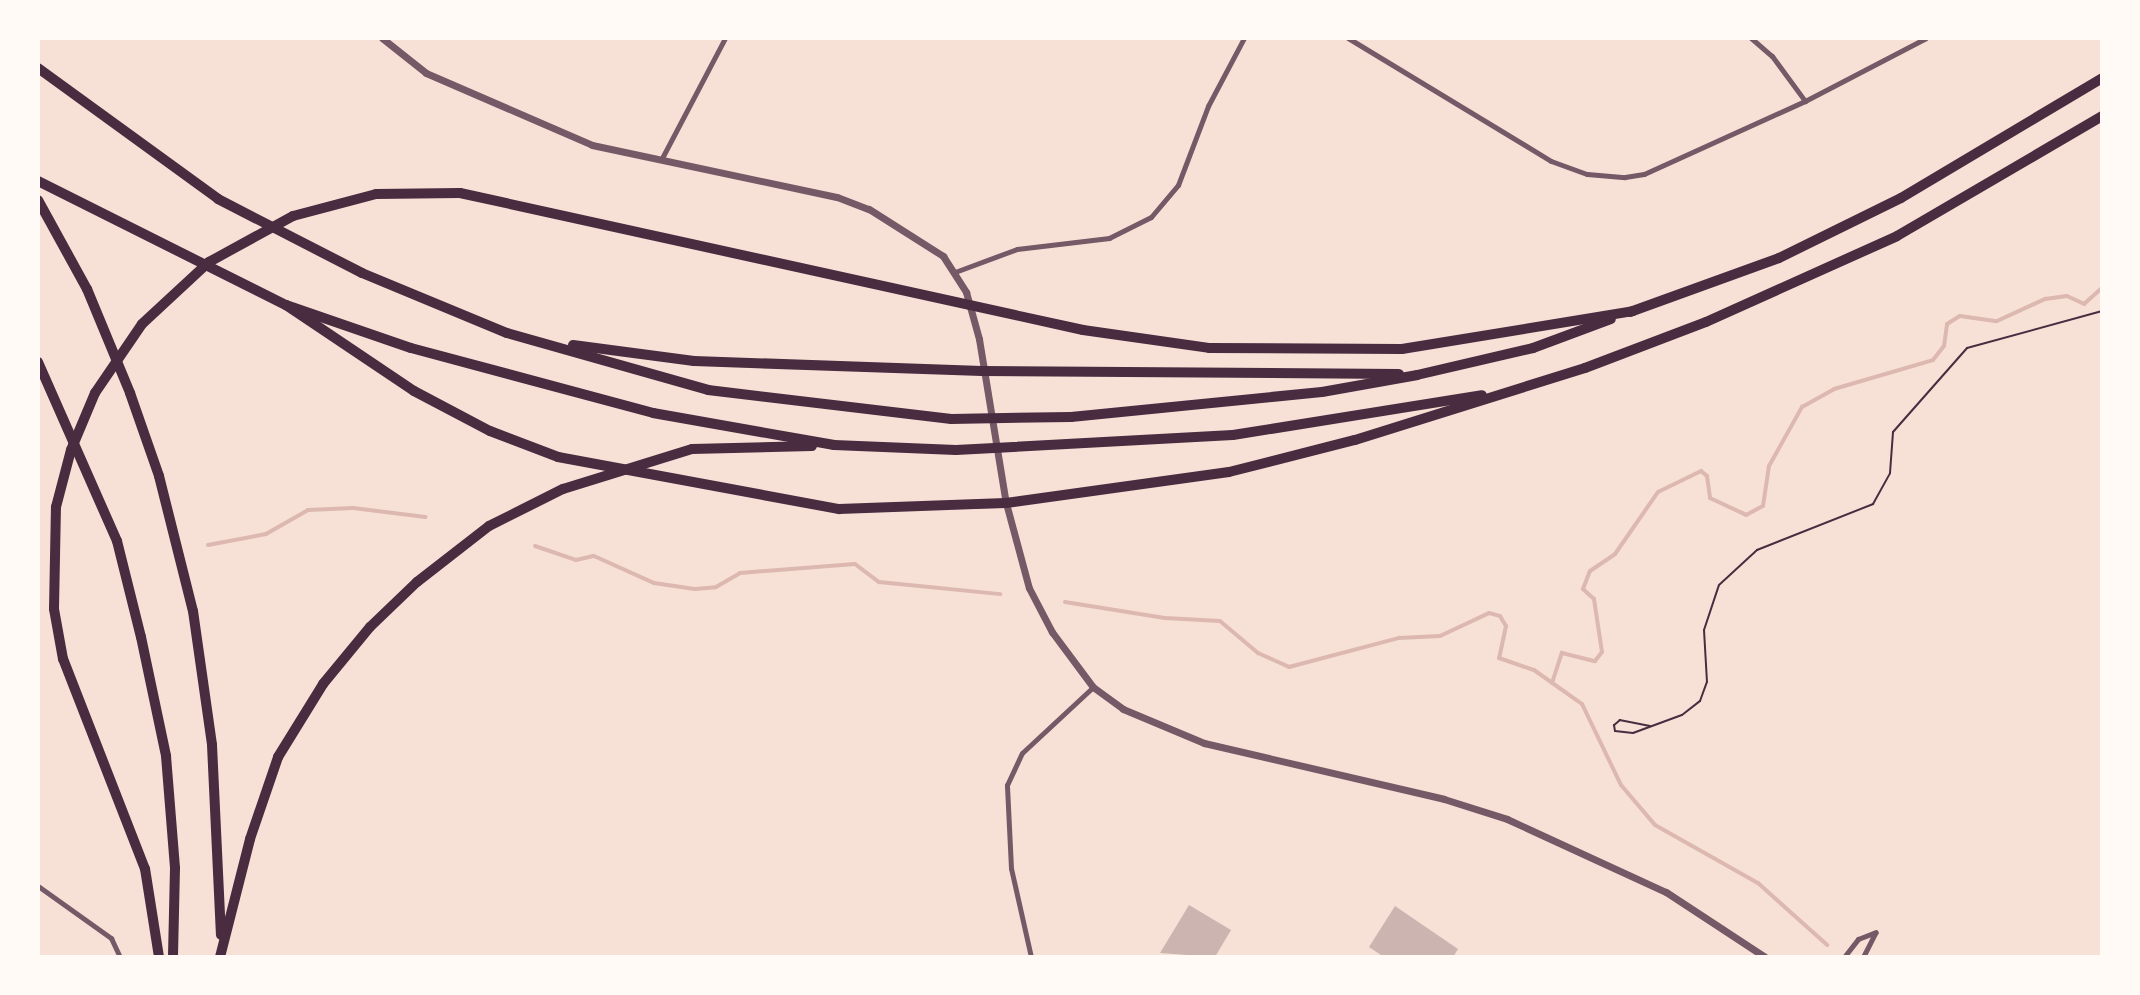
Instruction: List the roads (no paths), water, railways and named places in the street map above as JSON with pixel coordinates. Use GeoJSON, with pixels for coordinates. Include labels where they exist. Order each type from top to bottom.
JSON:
{"type":"FeatureCollection","features":[{"type":"Feature","properties":{"kind":"highway"},"geometry":{"type":"LineString","coordinates":[[38,68],[218,199],[362,273],[507,333],[708,390],[951,419],[1035,415],[1071,417],[1322,392],[1417,375],[1533,348],[1779,258],[1887,205],[2102,78]]}},
{"type":"Feature","properties":{"kind":"highway"},"geometry":{"type":"LineString","coordinates":[[286,305],[414,391],[490,431],[558,457],[839,509],[1006,503],[1229,472],[1516,391],[1706,322],[1897,236],[2102,116]]}},
{"type":"Feature","properties":{"kind":"highway"},"geometry":{"type":"LineString","coordinates":[[38,181],[79,206],[286,305],[411,348],[653,413],[834,445]]}},
{"type":"Feature","properties":{"kind":"highway"},"geometry":{"type":"LineString","coordinates":[[159,957],[145,869],[63,659],[54,609],[56,507],[90,404],[142,324],[209,262],[293,216],[376,194],[460,193],[1146,341],[1335,352],[1402,349],[1633,311]]}},
{"type":"Feature","properties":{"kind":"highway"},"geometry":{"type":"LineString","coordinates":[[38,200],[87,289],[130,393],[159,476],[193,611],[212,745],[220,951]]}},
{"type":"Feature","properties":{"kind":"highway"},"geometry":{"type":"LineString","coordinates":[[507,333],[681,360],[982,371],[1417,375]]}},
{"type":"Feature","properties":{"kind":"highway"},"geometry":{"type":"LineString","coordinates":[[38,362],[117,541],[141,637],[166,756],[175,868],[173,957]]}},
{"type":"Feature","properties":{"kind":"highway"},"geometry":{"type":"LineString","coordinates":[[220,951],[278,757],[323,684],[370,627],[417,582],[489,526],[563,489],[692,449],[834,445],[956,450],[1038,448],[1233,435],[1516,391]]}},
{"type":"Feature","properties":{"kind":"street"},"geometry":{"type":"LineString","coordinates":[[382,38],[426,73],[490,104],[592,145],[794,184],[869,209],[911,233],[955,272],[979,339],[1006,503],[1029,588],[1052,632],[1093,687],[1149,722],[1204,743],[1444,799],[1553,838],[1666,892],[1765,957]]}},
{"type":"Feature","properties":{"kind":"street"},"geometry":{"type":"LineString","coordinates":[[662,158],[725,38]]}},
{"type":"Feature","properties":{"kind":"street"},"geometry":{"type":"LineString","coordinates":[[955,272],[1017,249],[1109,238],[1151,217],[1178,185],[1208,106],[1244,38]]}},
{"type":"Feature","properties":{"kind":"street"},"geometry":{"type":"LineString","coordinates":[[1348,38],[1551,161],[1604,176],[1644,174],[1805,101],[1926,38]]}},
{"type":"Feature","properties":{"kind":"street"},"geometry":{"type":"LineString","coordinates":[[1751,38],[1772,56],[1805,101]]}},
{"type":"Feature","properties":{"kind":"street"},"geometry":{"type":"LineString","coordinates":[[1031,957],[1011,868],[1007,785],[1022,753],[1093,687]]}},
{"type":"Feature","properties":{"kind":"street"},"geometry":{"type":"LineString","coordinates":[[38,886],[97,927],[116,944],[120,957]]}},
{"type":"Feature","properties":{"kind":"street"},"geometry":{"type":"LineString","coordinates":[[1844,957],[1858,939],[1876,932],[1863,957]]}},
{"type":"Feature","properties":{"kind":"waterway"},"geometry":{"type":"LineString","coordinates":[[1552,683],[1562,653],[1595,661],[1602,652],[1594,599],[1583,589],[1590,571],[1615,554],[1658,492],[1701,471],[1707,476],[1710,498],[1746,515],[1763,506],[1769,466],[1802,407],[1834,389],[1933,360],[1944,346],[1947,324],[1960,316],[1997,321],[2045,299],[2067,296],[2084,304],[2102,288]]}},
{"type":"Feature","properties":{"kind":"waterway"},"geometry":{"type":"LineString","coordinates":[[208,545],[266,534],[308,510],[353,508],[425,517]]}},
{"type":"Feature","properties":{"kind":"waterway"},"geometry":{"type":"LineString","coordinates":[[535,546],[576,560],[594,556],[654,583],[695,589],[716,587],[740,573],[855,564],[879,582],[1000,594]]}},
{"type":"Feature","properties":{"kind":"waterway"},"geometry":{"type":"LineString","coordinates":[[1065,602],[1165,618],[1220,621],[1258,653],[1289,667],[1399,638],[1440,636],[1489,613],[1500,616],[1506,626],[1499,658],[1534,670],[1582,704],[1621,785],[1655,825],[1758,883],[1827,945]]}}]}
